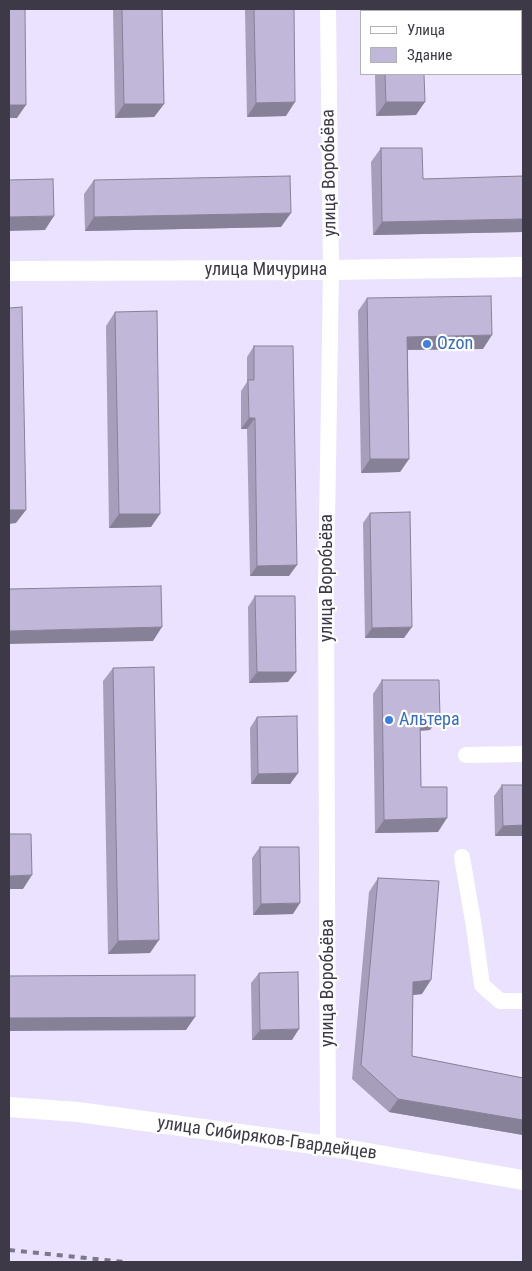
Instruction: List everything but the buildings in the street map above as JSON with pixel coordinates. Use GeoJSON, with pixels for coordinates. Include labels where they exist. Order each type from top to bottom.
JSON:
{"type":"FeatureCollection","features":[{"type":"Feature","properties":{"kind":"street","name":"улица Воробьёва"},"geometry":{"type":"LineString","coordinates":[[328,9],[331,270],[326,589],[328,1146]]}},
{"type":"Feature","properties":{"kind":"street","name":"улица Мичурина"},"geometry":{"type":"LineString","coordinates":[[9,271],[331,270],[523,267]]}},
{"type":"Feature","properties":{"kind":"street"},"geometry":{"type":"LineString","coordinates":[[466,755],[523,754]]}},
{"type":"Feature","properties":{"kind":"street"},"geometry":{"type":"LineString","coordinates":[[462,857],[482,985],[500,1001],[523,1001]]}},
{"type":"Feature","properties":{"kind":"street","name":"улица Сибиряков-Гвардейцев"},"geometry":{"type":"LineString","coordinates":[[9,1107],[78,1112],[328,1146],[523,1180]]}},
{"type":"Feature","properties":{"kind":"railway"},"geometry":{"type":"LineString","coordinates":[[9,1250],[124,1262]]}},
{"type":"Feature","properties":{"kind":"place","name":"Ozon"},"geometry":{"type":"Point","coordinates":[427,344]}},
{"type":"Feature","properties":{"kind":"place","name":"Альтера"},"geometry":{"type":"Point","coordinates":[389,720]}}]}
